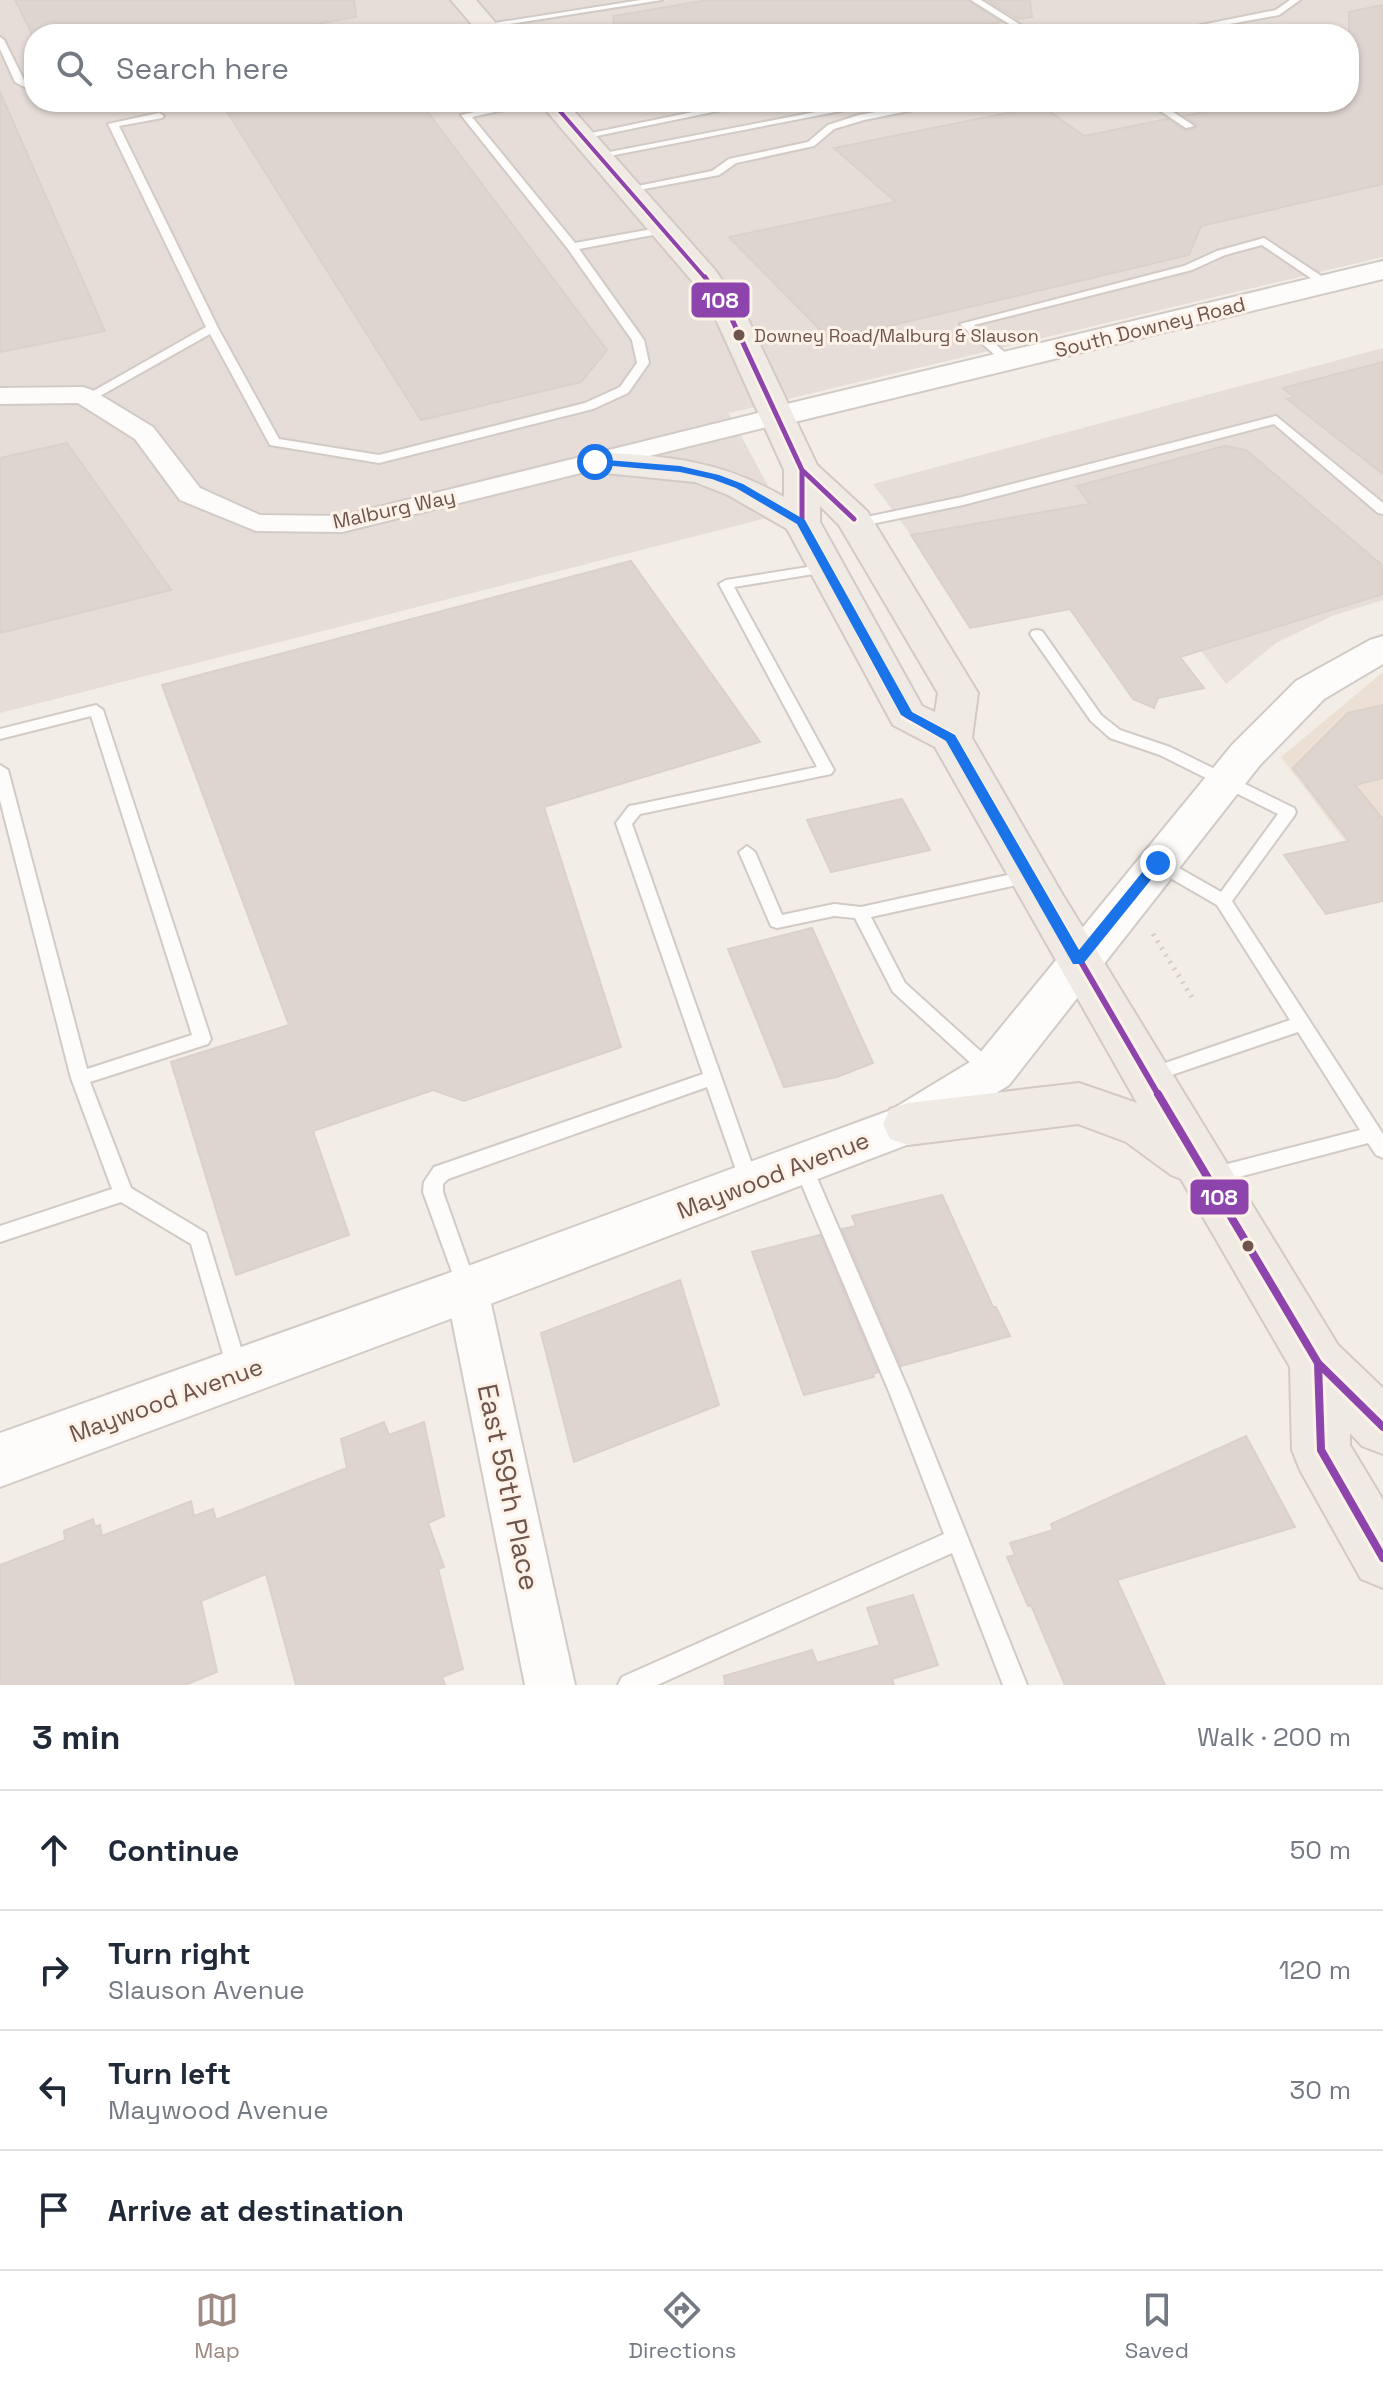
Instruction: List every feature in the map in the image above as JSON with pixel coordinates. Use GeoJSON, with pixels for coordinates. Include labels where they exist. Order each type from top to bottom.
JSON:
{"type":"FeatureCollection","features":[{"type":"Feature","properties":{"kind":"main road"},"geometry":{"type":"LineString","coordinates":[[463,0],[484,24]]}},
{"type":"Feature","properties":{"kind":"main road"},"geometry":{"type":"LineString","coordinates":[[561,112],[704,276],[730,315],[802,470],[857,523],[958,693],[951,738]]}},
{"type":"Feature","properties":{"kind":"main road","name":"South Downey Road"},"geometry":{"type":"LineString","coordinates":[[774,410],[1008,361],[1383,270]]}},
{"type":"Feature","properties":{"kind":"main road"},"geometry":{"type":"LineString","coordinates":[[595,462],[680,469],[715,477],[739,486],[802,522]]}},
{"type":"Feature","properties":{"kind":"main road"},"geometry":{"type":"LineString","coordinates":[[802,470],[802,522],[907,715],[951,738],[1205,1174],[1360,1395],[1321,1450],[1383,1558]]}},
{"type":"Feature","properties":{"kind":"main road"},"geometry":{"type":"LineString","coordinates":[[908,1124],[1079,1103],[1144,1127],[1205,1174]]}},
{"type":"Feature","properties":{"kind":"street"},"geometry":{"type":"LineString","coordinates":[[0,396],[87,398]]}},
{"type":"Feature","properties":{"kind":"street","name":"Malburg Way"},"geometry":{"type":"LineString","coordinates":[[87,398],[144,433],[190,494],[256,523],[342,524],[595,462],[774,410]]}},
{"type":"Feature","properties":{"kind":"street","name":"Maywood Avenue"},"geometry":{"type":"LineString","coordinates":[[0,1460],[467,1290],[908,1124],[992,1072],[1078,960],[1246,755],[1310,690],[1383,648]]}},
{"type":"Feature","properties":{"kind":"street","name":"East 59th Place"},"geometry":{"type":"LineString","coordinates":[[467,1290],[550,1685]]}},
{"type":"Feature","properties":{"kind":"lane"},"geometry":{"type":"LineString","coordinates":[[519,24],[658,0]]}},
{"type":"Feature","properties":{"kind":"lane"},"geometry":{"type":"LineString","coordinates":[[975,0],[1015,24]]}},
{"type":"Feature","properties":{"kind":"lane"},"geometry":{"type":"LineString","coordinates":[[1215,24],[1279,12],[1296,0]]}},
{"type":"Feature","properties":{"kind":"lane"},"geometry":{"type":"LineString","coordinates":[[0,40],[20,82],[24,84]]}},
{"type":"Feature","properties":{"kind":"lane"},"geometry":{"type":"LineString","coordinates":[[159,116],[113,124],[212,328],[274,442],[379,459],[589,406],[624,390],[643,363],[638,340],[572,247],[466,115],[482,112]]}},
{"type":"Feature","properties":{"kind":"lane"},"geometry":{"type":"LineString","coordinates":[[590,145],[717,112]]}},
{"type":"Feature","properties":{"kind":"lane"},"geometry":{"type":"LineString","coordinates":[[590,145],[814,112]]}},
{"type":"Feature","properties":{"kind":"lane"},"geometry":{"type":"LineString","coordinates":[[628,189],[715,173],[733,161],[811,144],[831,127],[891,112]]}},
{"type":"Feature","properties":{"kind":"lane"},"geometry":{"type":"LineString","coordinates":[[1167,112],[1189,126]]}},
{"type":"Feature","properties":{"kind":"lane"},"geometry":{"type":"LineString","coordinates":[[572,247],[663,230]]}},
{"type":"Feature","properties":{"kind":"lane"},"geometry":{"type":"LineString","coordinates":[[1008,361],[966,324],[1188,268],[1221,253],[1264,241],[1325,283]]}},
{"type":"Feature","properties":{"kind":"lane"},"geometry":{"type":"LineString","coordinates":[[87,398],[212,328]]}},
{"type":"Feature","properties":{"kind":"lane"},"geometry":{"type":"LineString","coordinates":[[857,523],[963,501],[1276,420],[1383,510]]}},
{"type":"Feature","properties":{"kind":"lane"},"geometry":{"type":"LineString","coordinates":[[750,1184],[624,823],[635,810],[826,770],[726,584],[827,568]]}},
{"type":"Feature","properties":{"kind":"lane"},"geometry":{"type":"LineString","coordinates":[[1037,634],[1096,718],[1115,734],[1165,751],[1288,812],[1223,901]]}},
{"type":"Feature","properties":{"kind":"lane"},"geometry":{"type":"LineString","coordinates":[[0,734],[96,710],[202,1039],[80,1078]]}},
{"type":"Feature","properties":{"kind":"lane"},"geometry":{"type":"LineString","coordinates":[[0,770],[80,1078],[123,1193],[199,1239],[239,1373]]}},
{"type":"Feature","properties":{"kind":"lane"},"geometry":{"type":"LineString","coordinates":[[747,852],[777,922],[834,910],[861,913],[1030,876]]}},
{"type":"Feature","properties":{"kind":"lane"},"geometry":{"type":"LineString","coordinates":[[1158,863],[1223,901],[1378,1142],[1205,1174]]}},
{"type":"Feature","properties":{"kind":"lane"},"geometry":{"type":"LineString","coordinates":[[861,913],[899,987],[992,1072]]}},
{"type":"Feature","properties":{"kind":"lane"},"geometry":{"type":"LineString","coordinates":[[1147,1076],[1302,1023]]}},
{"type":"Feature","properties":{"kind":"lane"},"geometry":{"type":"LineString","coordinates":[[467,1290],[433,1192],[433,1182],[441,1173],[713,1078]]}},
{"type":"Feature","properties":{"kind":"lane"},"geometry":{"type":"LineString","coordinates":[[802,1164],[959,1539],[1015,1685]]}},
{"type":"Feature","properties":{"kind":"lane"},"geometry":{"type":"LineString","coordinates":[[0,1234],[123,1193]]}},
{"type":"Feature","properties":{"kind":"lane"},"geometry":{"type":"LineString","coordinates":[[630,1685],[959,1539]]}},
{"type":"Feature","properties":{"kind":"path"},"geometry":{"type":"LineString","coordinates":[[1150,930],[1193,999]]}},
{"type":"Feature","properties":{"kind":"shaded area"},"geometry":{"type":"Polygon","coordinates":[[[0,0],[1383,0],[1383,257],[729,413],[783,514],[0,713],[0,0]]]}},
{"type":"Feature","properties":{"kind":"shaded area"},"geometry":{"type":"Polygon","coordinates":[[[1383,348],[1383,600],[1332,616],[1276,643],[1226,684],[1090,504],[911,535],[873,484],[1383,348]]]}},
{"type":"Feature","properties":{"kind":"shaded area"},"geometry":{"type":"Polygon","coordinates":[[[1383,672],[1383,891],[1281,757],[1383,672]]]}},
{"type":"Feature","properties":{"kind":"building"},"geometry":{"type":"Polygon","coordinates":[[[15,0],[354,0],[356,17],[318,24],[27,24],[15,0]]]}},
{"type":"Feature","properties":{"kind":"building"},"geometry":{"type":"Polygon","coordinates":[[[708,0],[968,0],[1001,22],[614,24],[613,16],[708,0]]]}},
{"type":"Feature","properties":{"kind":"building"},"geometry":{"type":"Polygon","coordinates":[[[987,0],[1030,0],[1032,17],[1018,19],[987,0]]]}},
{"type":"Feature","properties":{"kind":"building"},"geometry":{"type":"Polygon","coordinates":[[[1383,5],[1383,184],[1201,226],[1189,255],[830,340],[729,237],[896,202],[834,148],[1012,112],[1050,112],[1084,136],[1167,119],[1184,130],[1195,129],[1196,124],[1184,116],[1203,112],[1359,112],[1359,24],[1349,24],[1349,12],[1383,5]]]}},
{"type":"Feature","properties":{"kind":"building"},"geometry":{"type":"Polygon","coordinates":[[[0,92],[105,331],[0,352],[0,92]]]}},
{"type":"Feature","properties":{"kind":"building"},"geometry":{"type":"Polygon","coordinates":[[[227,112],[428,112],[607,350],[581,382],[421,420],[227,112]]]}},
{"type":"Feature","properties":{"kind":"building"},"geometry":{"type":"Polygon","coordinates":[[[1383,362],[1383,474],[1287,399],[1294,397],[1283,388],[1383,362]]]}},
{"type":"Feature","properties":{"kind":"building"},"geometry":{"type":"Polygon","coordinates":[[[67,443],[171,590],[0,633],[0,458],[67,443]]]}},
{"type":"Feature","properties":{"kind":"building"},"geometry":{"type":"Polygon","coordinates":[[[1224,446],[1246,450],[1383,566],[1383,594],[1180,657],[1204,688],[1158,698],[1154,708],[1133,699],[1070,609],[970,628],[911,535],[1090,504],[1077,486],[1224,446]]]}},
{"type":"Feature","properties":{"kind":"building"},"geometry":{"type":"Polygon","coordinates":[[[631,561],[760,742],[544,807],[621,1047],[464,1101],[433,1090],[313,1131],[349,1235],[236,1275],[171,1062],[289,1025],[162,685],[631,561]]]}},
{"type":"Feature","properties":{"kind":"building"},"geometry":{"type":"Polygon","coordinates":[[[1383,705],[1383,778],[1355,785],[1383,819],[1383,901],[1326,914],[1284,855],[1349,841],[1293,768],[1348,713],[1383,705]]]}},
{"type":"Feature","properties":{"kind":"building"},"geometry":{"type":"Polygon","coordinates":[[[902,799],[930,850],[831,872],[807,820],[902,799]]]}},
{"type":"Feature","properties":{"kind":"building"},"geometry":{"type":"Polygon","coordinates":[[[812,928],[873,1063],[837,1077],[784,1087],[728,949],[812,928]]]}},
{"type":"Feature","properties":{"kind":"building"},"geometry":{"type":"Polygon","coordinates":[[[942,1195],[993,1307],[996,1307],[1010,1336],[901,1366],[842,1229],[856,1226],[852,1216],[942,1195]]]}},
{"type":"Feature","properties":{"kind":"building"},"geometry":{"type":"Polygon","coordinates":[[[820,1235],[878,1372],[873,1374],[874,1377],[804,1395],[752,1252],[820,1235]]]}},
{"type":"Feature","properties":{"kind":"building"},"geometry":{"type":"Polygon","coordinates":[[[680,1280],[719,1405],[574,1462],[541,1333],[680,1280]]]}},
{"type":"Feature","properties":{"kind":"building"},"geometry":{"type":"Polygon","coordinates":[[[384,1422],[389,1435],[424,1422],[444,1516],[428,1523],[444,1567],[438,1569],[463,1669],[442,1677],[445,1685],[296,1685],[266,1574],[201,1601],[217,1672],[185,1685],[0,1685],[0,1565],[65,1540],[64,1531],[93,1519],[95,1527],[100,1525],[102,1536],[191,1501],[194,1516],[213,1509],[216,1520],[347,1468],[341,1439],[384,1422]]]}},
{"type":"Feature","properties":{"kind":"building"},"geometry":{"type":"Polygon","coordinates":[[[1246,1436],[1295,1527],[1117,1580],[1165,1685],[1065,1685],[1007,1557],[1015,1555],[1010,1543],[1053,1530],[1051,1524],[1246,1436]]]}},
{"type":"Feature","properties":{"kind":"building"},"geometry":{"type":"Polygon","coordinates":[[[913,1595],[938,1665],[892,1679],[894,1685],[725,1685],[724,1676],[812,1650],[817,1663],[880,1645],[867,1608],[913,1595]]]}},
{"type":"Feature","properties":{"kind":"transit line","name":"108"},"geometry":{"type":"LineString","coordinates":[[561,112],[704,276],[730,315],[802,470],[854,519]]}},
{"type":"Feature","properties":{"kind":"transit line","name":"108"},"geometry":{"type":"LineString","coordinates":[[802,470],[802,522],[907,715],[951,738],[1045,904],[1318,1363],[1383,1427]]}},
{"type":"Feature","properties":{"kind":"transit line","name":"108"},"geometry":{"type":"LineString","coordinates":[[1318,1363],[1321,1450],[1383,1558]]}},
{"type":"Feature","properties":{"kind":"place","name":"Downey Road/Malburg & Slauson"},"geometry":{"type":"Point","coordinates":[739,335]}},
{"type":"Feature","properties":{"kind":"route"},"geometry":{"type":"LineString","coordinates":[[595,462],[680,469],[715,477],[739,486],[802,522],[907,715],[951,738],[1078,960],[1158,863]]}}]}
